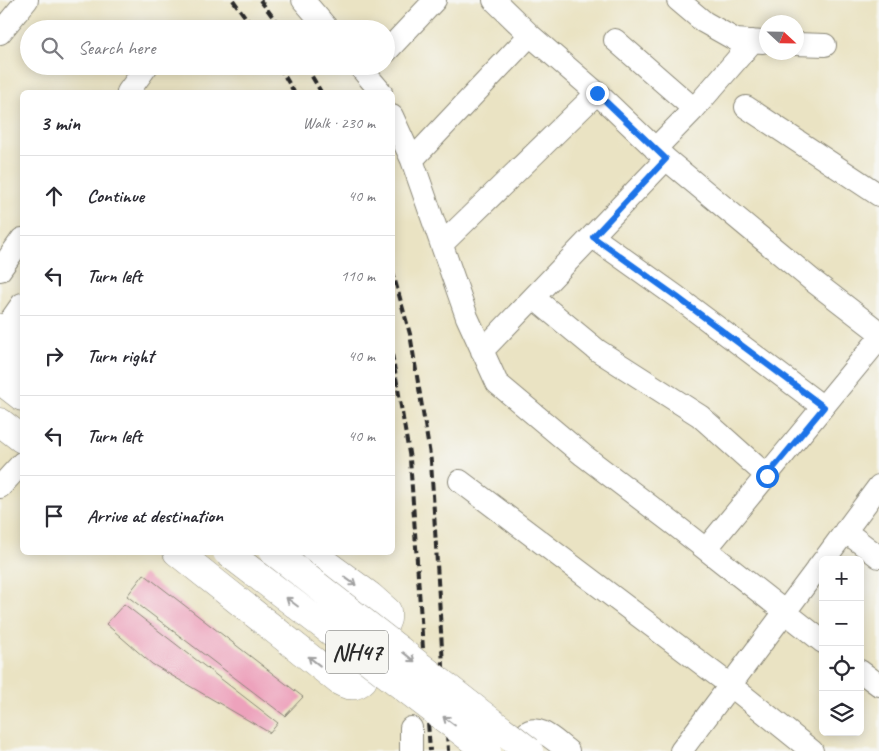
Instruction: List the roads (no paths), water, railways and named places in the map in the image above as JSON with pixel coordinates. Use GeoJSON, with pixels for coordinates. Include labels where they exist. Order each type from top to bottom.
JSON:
{"type":"FeatureCollection","features":[{"type":"Feature","properties":{"kind":"highway"},"geometry":{"type":"LineString","coordinates":[[6,340],[20,368]]}},
{"type":"Feature","properties":{"kind":"highway"},"geometry":{"type":"LineString","coordinates":[[0,380],[20,395]]}},
{"type":"Feature","properties":{"kind":"highway"},"geometry":{"type":"LineString","coordinates":[[0,422],[20,437]]}},
{"type":"Feature","properties":{"kind":"highway"},"geometry":{"type":"LineString","coordinates":[[181,555],[339,681],[348,686],[357,685],[363,680],[387,619],[387,610],[314,555]]}},
{"type":"Feature","properties":{"kind":"highway","name":"NH47"},"geometry":{"type":"LineString","coordinates":[[231,555],[487,751]]}},
{"type":"Feature","properties":{"kind":"highway","name":"NH47"},"geometry":{"type":"LineString","coordinates":[[278,555],[529,751]]}},
{"type":"Feature","properties":{"kind":"street"},"geometry":{"type":"LineString","coordinates":[[0,33],[27,0]]}},
{"type":"Feature","properties":{"kind":"street"},"geometry":{"type":"LineString","coordinates":[[395,42],[435,0]]}},
{"type":"Feature","properties":{"kind":"street"},"geometry":{"type":"LineString","coordinates":[[494,0],[661,154],[813,282],[879,332]]}},
{"type":"Feature","properties":{"kind":"street"},"geometry":{"type":"LineString","coordinates":[[678,0],[704,22],[736,40],[759,41]]}},
{"type":"Feature","properties":{"kind":"street"},"geometry":{"type":"LineString","coordinates":[[306,1],[321,20]]}},
{"type":"Feature","properties":{"kind":"street"},"geometry":{"type":"LineString","coordinates":[[412,160],[530,35]]}},
{"type":"Feature","properties":{"kind":"street"},"geometry":{"type":"LineString","coordinates":[[615,40],[694,109]]}},
{"type":"Feature","properties":{"kind":"street"},"geometry":{"type":"LineString","coordinates":[[482,351],[593,237],[661,154],[694,109],[759,42]]}},
{"type":"Feature","properties":{"kind":"street"},"geometry":{"type":"LineString","coordinates":[[804,44],[825,45]]}},
{"type":"Feature","properties":{"kind":"street"},"geometry":{"type":"LineString","coordinates":[[129,90],[140,75]]}},
{"type":"Feature","properties":{"kind":"street"},"geometry":{"type":"LineString","coordinates":[[370,75],[381,90]]}},
{"type":"Feature","properties":{"kind":"street"},"geometry":{"type":"LineString","coordinates":[[442,244],[597,93]]}},
{"type":"Feature","properties":{"kind":"street"},"geometry":{"type":"LineString","coordinates":[[746,107],[879,195]]}},
{"type":"Feature","properties":{"kind":"street"},"geometry":{"type":"LineString","coordinates":[[395,123],[412,160],[467,317],[497,383],[584,455],[819,639]]}},
{"type":"Feature","properties":{"kind":"street"},"geometry":{"type":"LineString","coordinates":[[593,237],[824,407]]}},
{"type":"Feature","properties":{"kind":"street"},"geometry":{"type":"LineString","coordinates":[[0,270],[20,242]]}},
{"type":"Feature","properties":{"kind":"street"},"geometry":{"type":"LineString","coordinates":[[534,298],[597,350],[700,416],[767,476]]}},
{"type":"Feature","properties":{"kind":"street"},"geometry":{"type":"LineString","coordinates":[[6,340],[20,308]]}},
{"type":"Feature","properties":{"kind":"street"},"geometry":{"type":"LineString","coordinates":[[706,549],[879,340]]}},
{"type":"Feature","properties":{"kind":"street"},"geometry":{"type":"LineString","coordinates":[[0,487],[20,465]]}},
{"type":"Feature","properties":{"kind":"street"},"geometry":{"type":"LineString","coordinates":[[460,481],[730,685],[812,751]]}},
{"type":"Feature","properties":{"kind":"street"},"geometry":{"type":"LineString","coordinates":[[826,556],[879,486]]}},
{"type":"Feature","properties":{"kind":"street"},"geometry":{"type":"LineString","coordinates":[[845,531],[879,557]]}},
{"type":"Feature","properties":{"kind":"street"},"geometry":{"type":"LineString","coordinates":[[681,751],[819,565]]}},
{"type":"Feature","properties":{"kind":"street"},"geometry":{"type":"LineString","coordinates":[[864,674],[879,685]]}},
{"type":"Feature","properties":{"kind":"street"},"geometry":{"type":"LineString","coordinates":[[411,728],[411,751]]}},
{"type":"Feature","properties":{"kind":"street"},"geometry":{"type":"LineString","coordinates":[[518,751],[525,735],[529,731],[535,730],[547,734],[568,751]]}},
{"type":"Feature","properties":{"kind":"railway"},"geometry":{"type":"LineString","coordinates":[[233,0],[247,20]]}},
{"type":"Feature","properties":{"kind":"railway"},"geometry":{"type":"LineString","coordinates":[[260,0],[275,20]]}},
{"type":"Feature","properties":{"kind":"railway"},"geometry":{"type":"LineString","coordinates":[[284,75],[293,90]]}},
{"type":"Feature","properties":{"kind":"railway"},"geometry":{"type":"LineString","coordinates":[[311,75],[320,90]]}},
{"type":"Feature","properties":{"kind":"railway"},"geometry":{"type":"LineString","coordinates":[[395,281],[410,334],[431,461],[448,751]]}},
{"type":"Feature","properties":{"kind":"railway"},"geometry":{"type":"LineString","coordinates":[[395,372],[410,459],[430,751]]}}]}
